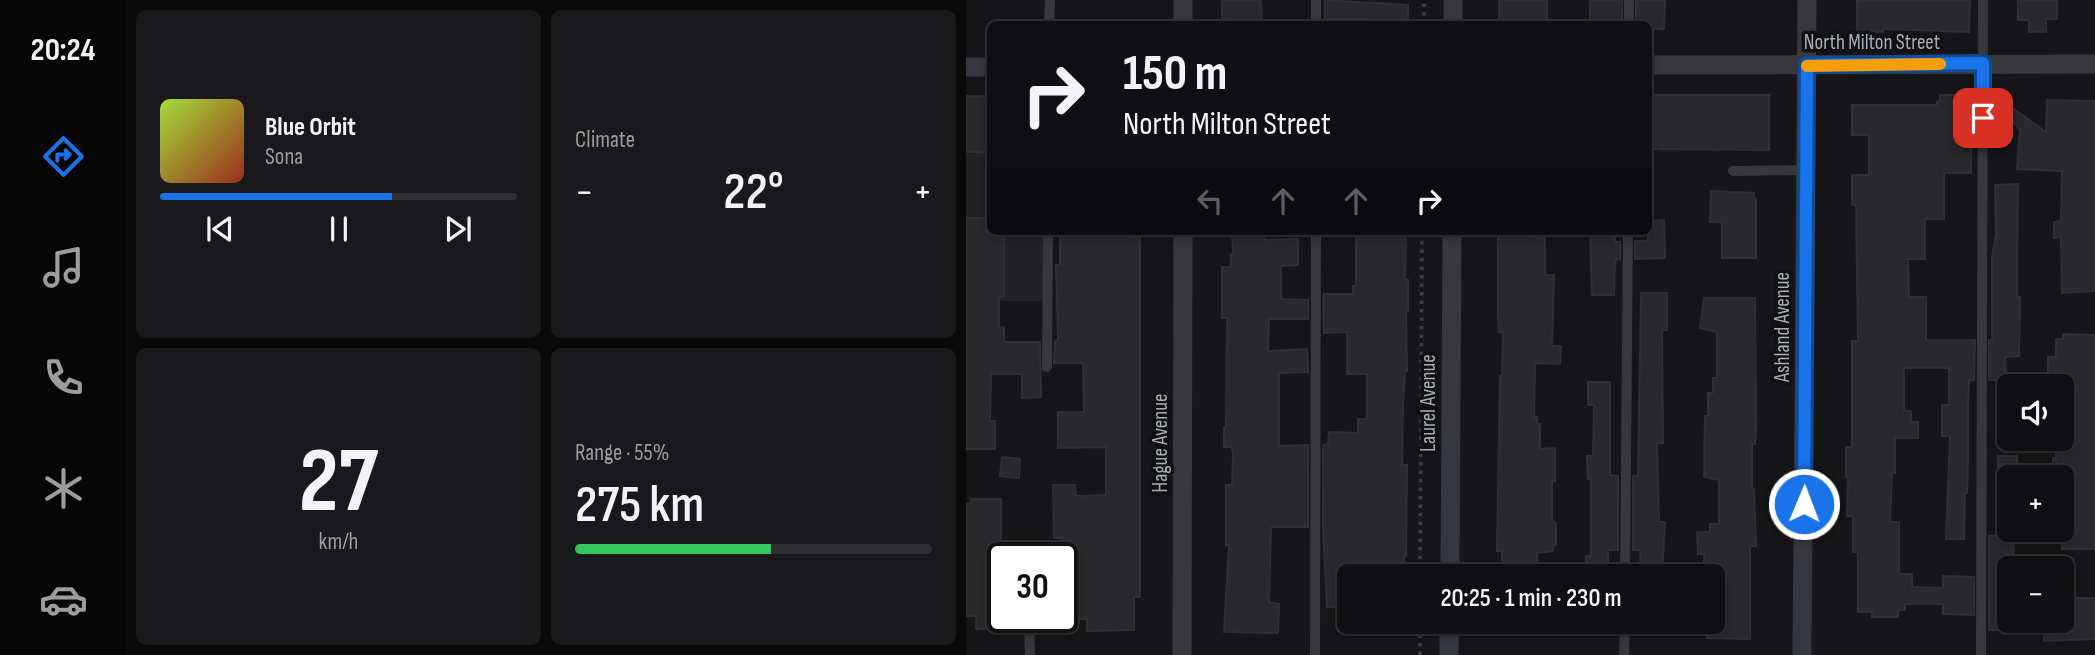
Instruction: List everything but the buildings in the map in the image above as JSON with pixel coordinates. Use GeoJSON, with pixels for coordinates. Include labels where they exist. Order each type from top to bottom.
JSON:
{"type":"FeatureCollection","features":[{"type":"Feature","properties":{"kind":"street"},"geometry":{"type":"LineString","coordinates":[[1183,0],[1183,21]]}},
{"type":"Feature","properties":{"kind":"street"},"geometry":{"type":"LineString","coordinates":[[1453,21],[1454,0]]}},
{"type":"Feature","properties":{"kind":"street","name":"Ashland Avenue"},"geometry":{"type":"LineString","coordinates":[[1802,655],[1807,0]]}},
{"type":"Feature","properties":{"kind":"street","name":"North Milton Street"},"geometry":{"type":"LineString","coordinates":[[1652,65],[2095,64]]}},
{"type":"Feature","properties":{"kind":"street"},"geometry":{"type":"LineString","coordinates":[[966,67],[987,66]]}},
{"type":"Feature","properties":{"kind":"street","name":"Hague Avenue"},"geometry":{"type":"LineString","coordinates":[[1182,655],[1183,235]]}},
{"type":"Feature","properties":{"kind":"street","name":"Laurel Avenue"},"geometry":{"type":"LineString","coordinates":[[1450,564],[1452,235]]}},
{"type":"Feature","properties":{"kind":"street"},"geometry":{"type":"LineString","coordinates":[[1449,634],[1449,655]]}},
{"type":"Feature","properties":{"kind":"lane"},"geometry":{"type":"LineString","coordinates":[[1049,0],[1049,21]]}},
{"type":"Feature","properties":{"kind":"lane"},"geometry":{"type":"LineString","coordinates":[[1316,0],[1316,21]]}},
{"type":"Feature","properties":{"kind":"lane"},"geometry":{"type":"LineString","coordinates":[[1629,0],[1629,21]]}},
{"type":"Feature","properties":{"kind":"lane"},"geometry":{"type":"LineString","coordinates":[[1981,655],[1983,0]]}},
{"type":"Feature","properties":{"kind":"lane"},"geometry":{"type":"LineString","coordinates":[[1733,170],[1806,170]]}},
{"type":"Feature","properties":{"kind":"lane"},"geometry":{"type":"LineString","coordinates":[[1046,367],[1048,235]]}},
{"type":"Feature","properties":{"kind":"lane"},"geometry":{"type":"LineString","coordinates":[[1315,235],[1315,655]]}},
{"type":"Feature","properties":{"kind":"lane"},"geometry":{"type":"LineString","coordinates":[[1625,564],[1628,235]]}},
{"type":"Feature","properties":{"kind":"lane"},"geometry":{"type":"LineString","coordinates":[[1030,633],[1030,655]]}},
{"type":"Feature","properties":{"kind":"lane"},"geometry":{"type":"LineString","coordinates":[[1624,655],[1625,634]]}},
{"type":"Feature","properties":{"kind":"path"},"geometry":{"type":"LineString","coordinates":[[1424,0],[1424,21]]}},
{"type":"Feature","properties":{"kind":"path"},"geometry":{"type":"LineString","coordinates":[[1420,564],[1422,235]]}},
{"type":"Feature","properties":{"kind":"path"},"geometry":{"type":"LineString","coordinates":[[1420,634],[1420,655]]}},
{"type":"Feature","properties":{"kind":"shaded area"},"geometry":{"type":"Polygon","coordinates":[[[966,95],[987,95],[987,235],[1043,235],[1043,301],[966,301],[966,95]]]}},
{"type":"Feature","properties":{"kind":"slow traffic"},"geometry":{"type":"LineString","coordinates":[[1807,66],[1940,64]]}},
{"type":"Feature","properties":{"kind":"route"},"geometry":{"type":"LineString","coordinates":[[1804,504],[1807,65],[1983,63],[1983,118]]}}]}
